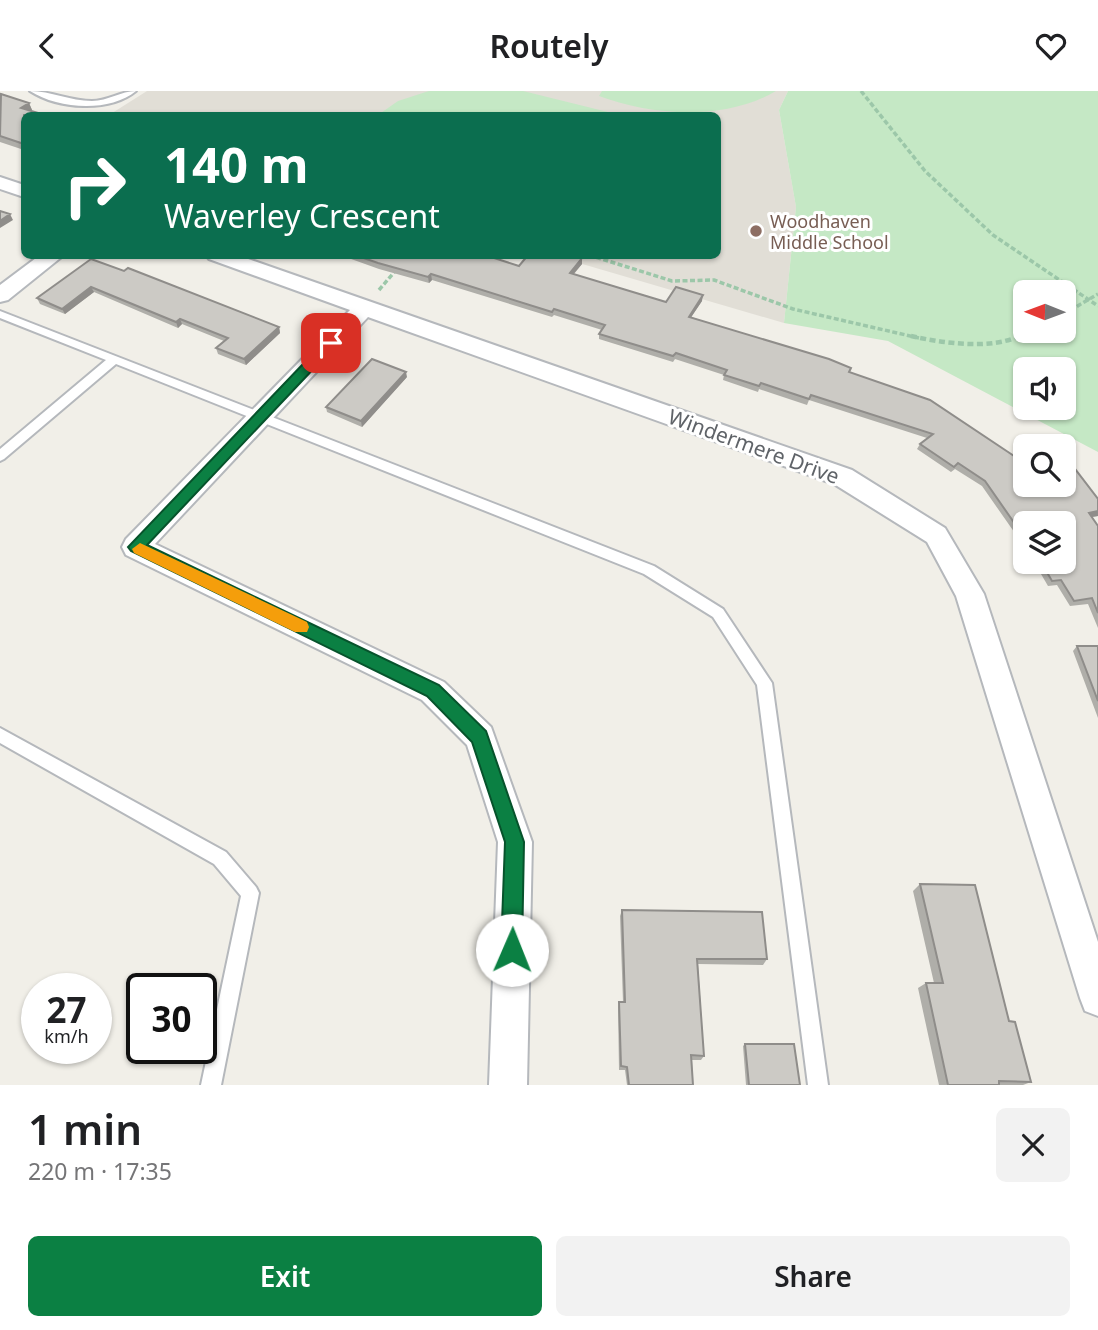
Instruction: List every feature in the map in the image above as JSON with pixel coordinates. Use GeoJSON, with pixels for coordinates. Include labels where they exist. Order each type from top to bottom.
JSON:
{"type":"FeatureCollection","features":[{"type":"Feature","properties":{"kind":"street"},"geometry":{"type":"LineString","coordinates":[[0,183],[21,190]]}},
{"type":"Feature","properties":{"kind":"street"},"geometry":{"type":"LineString","coordinates":[[0,295],[49,259]]}},
{"type":"Feature","properties":{"kind":"street","name":"Windermere Drive"},"geometry":{"type":"LineString","coordinates":[[228,259],[843,477],[936,535],[970,594],[1098,998]]}},
{"type":"Feature","properties":{"kind":"street"},"geometry":{"type":"LineString","coordinates":[[366,306],[136,547],[433,691],[480,737],[514,842],[508,1085]]}},
{"type":"Feature","properties":{"kind":"lane"},"geometry":{"type":"LineString","coordinates":[[34,91],[80,105],[98,105],[118,100],[132,91]]}},
{"type":"Feature","properties":{"kind":"lane"},"geometry":{"type":"LineString","coordinates":[[0,314],[649,570],[718,613],[764,683],[818,1085]]}},
{"type":"Feature","properties":{"kind":"lane"},"geometry":{"type":"LineString","coordinates":[[0,456],[116,359]]}},
{"type":"Feature","properties":{"kind":"lane"},"geometry":{"type":"LineString","coordinates":[[0,736],[220,859],[250,893],[211,1085]]}},
{"type":"Feature","properties":{"kind":"path"},"geometry":{"type":"LineString","coordinates":[[861,91],[925,171],[993,235],[1098,306]]}},
{"type":"Feature","properties":{"kind":"path"},"geometry":{"type":"LineString","coordinates":[[602,259],[672,281],[714,280],[793,309],[941,343],[1007,342],[1013,339]]}},
{"type":"Feature","properties":{"kind":"path"},"geometry":{"type":"LineString","coordinates":[[366,306],[399,266]]}},
{"type":"Feature","properties":{"kind":"path"},"geometry":{"type":"LineString","coordinates":[[1076,308],[1098,294]]}},
{"type":"Feature","properties":{"kind":"shaded area","name":"Woodhaven Middle School"},"geometry":{"type":"Polygon","coordinates":[[[147,91],[788,91],[779,110],[796,207],[784,323],[565,259],[721,259],[721,112],[114,112],[147,91]]]}},
{"type":"Feature","properties":{"kind":"green space"},"geometry":{"type":"Polygon","coordinates":[[[429,91],[523,91],[608,112],[382,112],[398,101],[429,91]]]}},
{"type":"Feature","properties":{"kind":"green space"},"geometry":{"type":"Polygon","coordinates":[[[602,91],[776,91],[756,101],[734,107],[689,112],[642,108],[620,103],[599,96],[602,91]]]}},
{"type":"Feature","properties":{"kind":"green space"},"geometry":{"type":"Polygon","coordinates":[[[788,91],[1098,91],[1098,452],[1076,440],[1076,434],[1064,434],[1037,420],[1076,420],[1076,357],[1013,357],[1013,407],[888,341],[784,323],[796,207],[779,110],[788,91]]]}},
{"type":"Feature","properties":{"kind":"building"},"geometry":{"type":"Polygon","coordinates":[[[1,94],[29,103],[21,108],[35,112],[21,112],[21,143],[0,136],[1,94]]]}},
{"type":"Feature","properties":{"kind":"building"},"geometry":{"type":"Polygon","coordinates":[[[0,211],[10,214],[0,221],[0,211]]]}},
{"type":"Feature","properties":{"kind":"building"},"geometry":{"type":"Polygon","coordinates":[[[91,259],[124,271],[128,268],[279,327],[244,359],[216,348],[228,338],[180,319],[176,322],[91,287],[62,309],[37,298],[91,259]]]}},
{"type":"Feature","properties":{"kind":"building"},"geometry":{"type":"Polygon","coordinates":[[[366,259],[497,259],[519,266],[525,259],[581,259],[570,273],[666,302],[676,287],[703,295],[689,317],[829,359],[851,368],[849,372],[930,400],[1013,455],[1013,497],[1076,497],[1076,470],[1098,499],[1098,511],[1089,513],[1098,526],[1098,613],[1092,598],[1074,601],[1061,580],[1052,581],[1048,574],[1076,574],[1076,511],[1013,511],[1013,521],[985,481],[958,463],[954,467],[920,444],[933,434],[811,395],[809,399],[761,383],[759,386],[724,375],[727,370],[676,353],[673,356],[599,334],[605,325],[554,309],[552,312],[431,274],[428,277],[366,259]]]}},
{"type":"Feature","properties":{"kind":"building"},"geometry":{"type":"Polygon","coordinates":[[[372,359],[406,372],[361,421],[326,407],[372,359]]]}},
{"type":"Feature","properties":{"kind":"building"},"geometry":{"type":"Polygon","coordinates":[[[1077,646],[1098,646],[1098,701],[1077,646]]]}},
{"type":"Feature","properties":{"kind":"building"},"geometry":{"type":"Polygon","coordinates":[[[920,884],[975,885],[1009,1021],[1015,1022],[1031,1082],[999,1081],[999,1085],[948,1085],[926,983],[943,983],[920,884]]]}},
{"type":"Feature","properties":{"kind":"building"},"geometry":{"type":"Polygon","coordinates":[[[622,910],[762,912],[767,959],[697,959],[704,1056],[691,1055],[693,1085],[629,1085],[627,1067],[621,1066],[619,1002],[625,1002],[622,910]]]}},
{"type":"Feature","properties":{"kind":"building"},"geometry":{"type":"Polygon","coordinates":[[[745,1044],[794,1044],[800,1085],[749,1085],[745,1044]]]}},
{"type":"Feature","properties":{"kind":"slow traffic"},"geometry":{"type":"LineString","coordinates":[[140,549],[301,627]]}},
{"type":"Feature","properties":{"kind":"place","name":"Woodhaven Middle School"},"geometry":{"type":"Point","coordinates":[756,231]}},
{"type":"Feature","properties":{"kind":"route"},"geometry":{"type":"LineString","coordinates":[[331,343],[136,547],[433,691],[480,737],[514,842],[512,950]]}}]}
